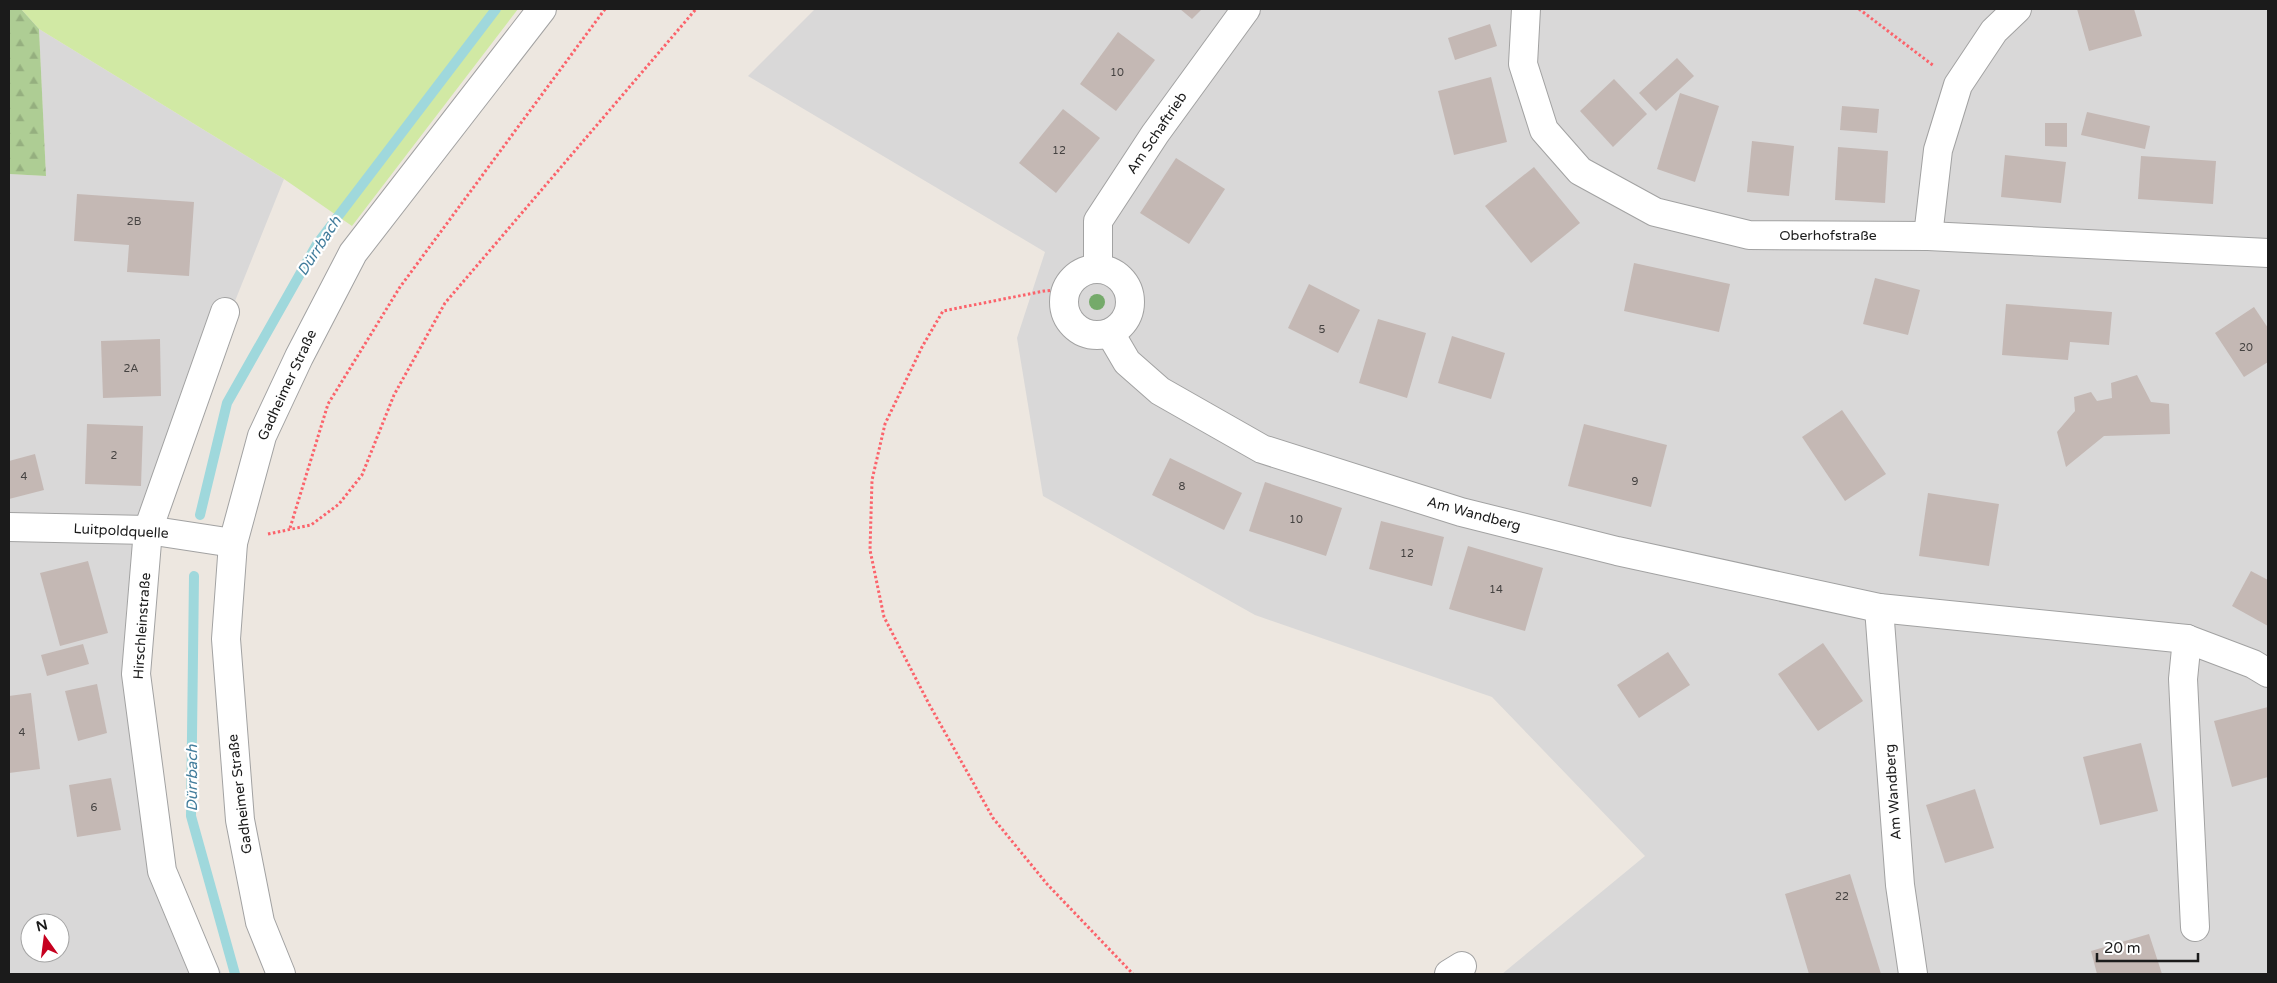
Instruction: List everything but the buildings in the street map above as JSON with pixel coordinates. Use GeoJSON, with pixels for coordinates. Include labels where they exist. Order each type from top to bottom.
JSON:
{"type":"FeatureCollection","features":[{"type":"Feature","properties":{"kind":"street","name":"Gadheimer Straße"},"geometry":{"type":"LineString","coordinates":[[281,974],[260,922],[240,820],[226,639],[233,543],[262,436],[299,356],[353,253],[542,9]]}},
{"type":"Feature","properties":{"kind":"street","name":"Am Schaftrieb"},"geometry":{"type":"LineString","coordinates":[[1098,268],[1098,221],[1155,134],[1246,9]]}},
{"type":"Feature","properties":{"kind":"street","name":"Oberhofstraße"},"geometry":{"type":"LineString","coordinates":[[1526,9],[1523,64],[1544,130],[1580,171],[1655,212],[1749,235],[1928,236],[2268,253]]}},
{"type":"Feature","properties":{"kind":"street"},"geometry":{"type":"LineString","coordinates":[[1928,236],[1938,150],[1958,85],[1994,31],[2017,9]]}},
{"type":"Feature","properties":{"kind":"street"},"geometry":{"type":"LineString","coordinates":[[1098,268],[1110,270],[1121,278],[1129,291],[1130,306],[1123,324],[1110,333],[1088,334],[1073,327],[1063,309],[1065,289],[1078,274],[1098,268]]}},
{"type":"Feature","properties":{"kind":"street","name":"Hirschleinstraße"},"geometry":{"type":"LineString","coordinates":[[205,974],[162,871],[136,674],[148,530],[225,312]]}},
{"type":"Feature","properties":{"kind":"street","name":"Am Wandberg"},"geometry":{"type":"LineString","coordinates":[[1110,333],[1127,362],[1160,391],[1262,450],[1461,512],[1617,551],[1879,608],[2187,639],[2254,664],[2268,674]]}},
{"type":"Feature","properties":{"kind":"street","name":"Luitpoldquelle"},"geometry":{"type":"LineString","coordinates":[[9,527],[148,530],[233,543]]}},
{"type":"Feature","properties":{"kind":"street","name":"Am Wandberg"},"geometry":{"type":"LineString","coordinates":[[1879,608],[1900,885],[1913,974]]}},
{"type":"Feature","properties":{"kind":"street"},"geometry":{"type":"LineString","coordinates":[[2187,639],[2183,679],[2195,927]]}},
{"type":"Feature","properties":{"kind":"path"},"geometry":{"type":"LineString","coordinates":[[605,9],[400,287],[328,404],[290,528],[311,525],[339,504],[362,475],[394,395],[444,303],[696,9]]}},
{"type":"Feature","properties":{"kind":"path"},"geometry":{"type":"LineString","coordinates":[[1859,9],[1958,85]]}},
{"type":"Feature","properties":{"kind":"path"},"geometry":{"type":"LineString","coordinates":[[1065,289],[1044,291],[943,311],[922,347],[885,424],[872,480],[870,550],[884,617],[929,704],[993,818],[1047,884],[1133,974]]}},
{"type":"Feature","properties":{"kind":"shaded area"},"geometry":{"type":"Polygon","coordinates":[[[815,9],[2268,9],[2268,974],[1502,974],[1645,856],[1492,697],[1255,615],[1043,496],[1017,338],[1045,252],[748,76],[815,9]]]}},
{"type":"Feature","properties":{"kind":"shaded area"},"geometry":{"type":"Polygon","coordinates":[[[39,29],[284,179],[174,453],[146,505],[126,610],[146,818],[222,974],[9,974],[9,174],[46,176],[39,29]]]}},
{"type":"Feature","properties":{"kind":"green space"},"geometry":{"type":"Polygon","coordinates":[[[9,9],[21,9],[39,29],[46,176],[9,174],[9,9]]]}},
{"type":"Feature","properties":{"kind":"green space"},"geometry":{"type":"Polygon","coordinates":[[[21,9],[518,9],[352,226],[284,179],[39,29],[21,9]]]}},
{"type":"Feature","properties":{"kind":"waterway","name":"Dürrbach"},"geometry":{"type":"LineString","coordinates":[[200,515],[227,403],[317,244],[496,9]]}},
{"type":"Feature","properties":{"kind":"waterway","name":"Dürrbach"},"geometry":{"type":"LineString","coordinates":[[194,576],[191,816],[235,974]]}}]}
